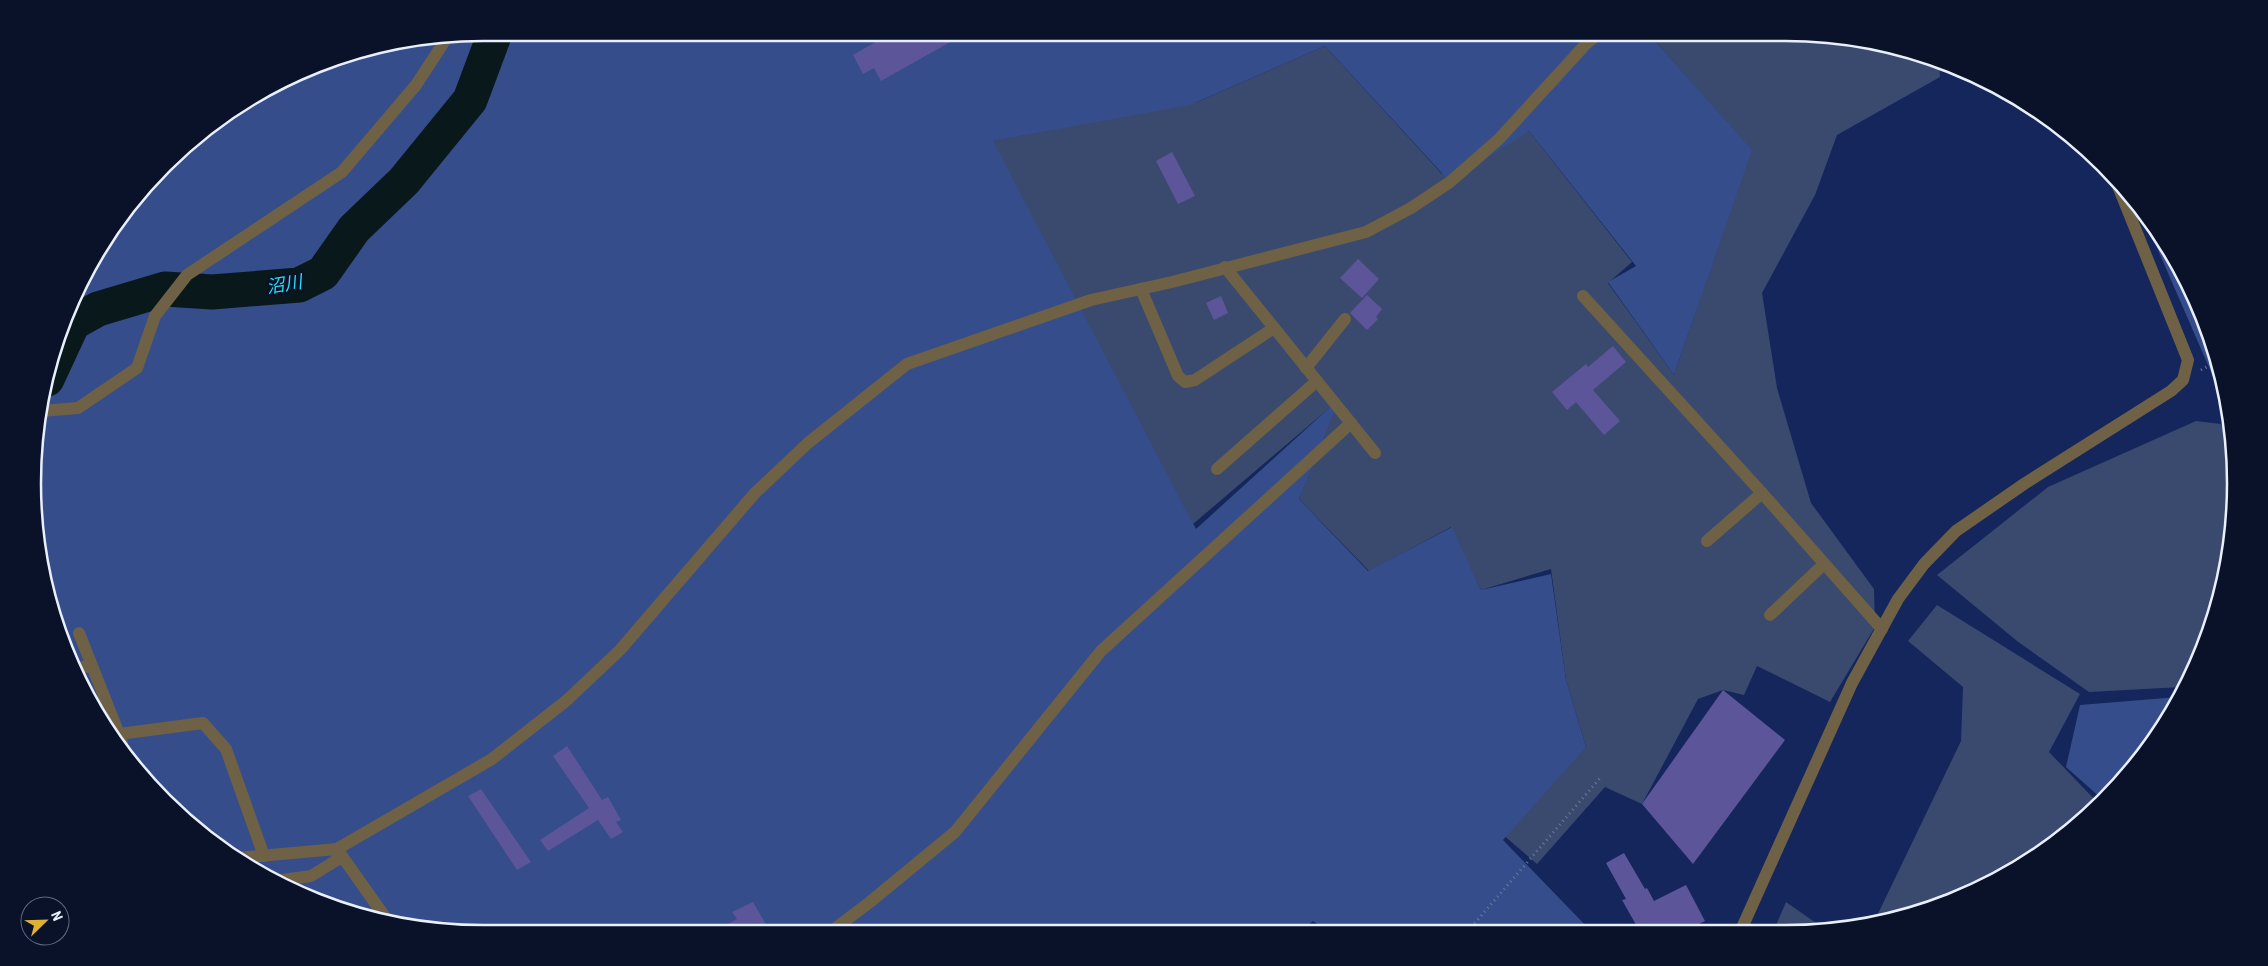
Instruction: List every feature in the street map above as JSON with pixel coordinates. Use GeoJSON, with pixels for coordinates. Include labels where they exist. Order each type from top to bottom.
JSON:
{"type":"FeatureCollection","features":[{"type":"Feature","properties":{"kind":"street"},"geometry":{"type":"LineString","coordinates":[[249,857],[336,850],[492,759],[566,700],[620,650],[755,493],[808,443],[907,364],[1091,300],[1306,249],[1366,232],[1410,208],[1450,182],[1500,139],[1589,41]]}},
{"type":"Feature","properties":{"kind":"street"},"geometry":{"type":"LineString","coordinates":[[48,410],[78,408],[137,368],[155,316],[187,275],[342,172],[416,86],[443,43]]}},
{"type":"Feature","properties":{"kind":"street"},"geometry":{"type":"LineString","coordinates":[[1744,925],[1852,684],[1898,599],[1924,564],[1956,531],[2024,484],[2172,391],[2183,380],[2188,360],[2124,200]]}},
{"type":"Feature","properties":{"kind":"street"},"geometry":{"type":"LineString","coordinates":[[1225,267],[1375,453]]}},
{"type":"Feature","properties":{"kind":"street"},"geometry":{"type":"LineString","coordinates":[[1141,289],[1178,376],[1184,382],[1196,380],[1274,328]]}},
{"type":"Feature","properties":{"kind":"street"},"geometry":{"type":"LineString","coordinates":[[1583,296],[1762,493],[1882,629]]}},
{"type":"Feature","properties":{"kind":"street"},"geometry":{"type":"LineString","coordinates":[[1306,368],[1345,319]]}},
{"type":"Feature","properties":{"kind":"street"},"geometry":{"type":"LineString","coordinates":[[1217,469],[1317,381]]}},
{"type":"Feature","properties":{"kind":"street"},"geometry":{"type":"LineString","coordinates":[[839,925],[870,902],[955,832],[1101,651],[1351,423]]}},
{"type":"Feature","properties":{"kind":"street"},"geometry":{"type":"LineString","coordinates":[[1707,541],[1762,493]]}},
{"type":"Feature","properties":{"kind":"street"},"geometry":{"type":"LineString","coordinates":[[1770,615],[1824,564]]}},
{"type":"Feature","properties":{"kind":"street"},"geometry":{"type":"LineString","coordinates":[[79,633],[115,727]]}},
{"type":"Feature","properties":{"kind":"street"},"geometry":{"type":"LineString","coordinates":[[82,667],[92,666]]}},
{"type":"Feature","properties":{"kind":"street"},"geometry":{"type":"LineString","coordinates":[[123,738],[203,724],[226,749],[264,856]]}},
{"type":"Feature","properties":{"kind":"street"},"geometry":{"type":"LineString","coordinates":[[288,879],[311,876],[337,860],[336,850]]}},
{"type":"Feature","properties":{"kind":"street"},"geometry":{"type":"LineString","coordinates":[[336,850],[382,913]]}},
{"type":"Feature","properties":{"kind":"path"},"geometry":{"type":"LineString","coordinates":[[1473,925],[1601,778]]}},
{"type":"Feature","properties":{"kind":"shaded area"},"geometry":{"type":"Polygon","coordinates":[[[483,41],[1655,41],[1752,150],[1674,375],[1608,282],[1636,266],[1529,131],[1450,182],[1325,46],[1190,105],[993,141],[1196,529],[1339,399],[1299,499],[1368,571],[1452,527],[1481,590],[1551,574],[1566,680],[1586,747],[1503,840],[1585,925],[1319,925],[1313,921],[1308,925],[454,924],[425,921],[369,910],[314,891],[262,866],[214,833],[192,815],[151,774],[133,752],[100,704],[87,678],[75,652],[56,597],[45,541],[42,512],[42,454],[45,425],[56,369],[65,341],[75,314],[100,262],[133,214],[151,192],[192,151],[238,116],[262,100],[314,75],[369,56],[425,45],[483,41]]]}},
{"type":"Feature","properties":{"kind":"shaded area"},"geometry":{"type":"Polygon","coordinates":[[[1655,41],[1814,42],[1843,45],[1899,56],[1940,70],[1940,77],[1837,135],[1815,195],[1762,293],[1777,388],[1811,503],[1874,589],[1875,627],[1830,702],[1757,666],[1744,695],[1723,690],[1698,699],[1642,804],[1605,787],[1537,864],[1501,833],[1586,747],[1566,680],[1551,569],[1481,590],[1451,527],[1369,571],[1299,499],[1333,405],[1193,524],[992,141],[1197,102],[1325,46],[1442,174],[1529,131],[1632,262],[1608,283],[1674,375],[1751,150],[1655,41]]]}},
{"type":"Feature","properties":{"kind":"shaded area"},"geometry":{"type":"Polygon","coordinates":[[[2154,241],[2168,262],[2193,314],[2214,379],[2154,241]]]}},
{"type":"Feature","properties":{"kind":"shaded area"},"geometry":{"type":"Polygon","coordinates":[[[2196,421],[2221,424],[2226,454],[2227,483],[2223,541],[2212,597],[2193,652],[2176,687],[2089,692],[2017,641],[1937,575],[2048,487],[2196,421]]]}},
{"type":"Feature","properties":{"kind":"shaded area"},"geometry":{"type":"Polygon","coordinates":[[[1937,605],[2080,694],[2049,752],[2094,798],[2054,833],[2006,866],[1954,891],[1899,910],[1878,915],[1961,741],[1963,687],[1908,641],[1937,605]]]}},
{"type":"Feature","properties":{"kind":"shaded area"},"geometry":{"type":"Polygon","coordinates":[[[2171,698],[2135,752],[2097,795],[2066,767],[2080,705],[2171,698]]]}},
{"type":"Feature","properties":{"kind":"shaded area"},"geometry":{"type":"Polygon","coordinates":[[[1786,902],[1817,924],[1785,925],[1776,925],[1786,902]]]}},
{"type":"Feature","properties":{"kind":"building"},"geometry":{"type":"Polygon","coordinates":[[[877,41],[952,41],[881,81],[874,68],[863,74],[853,55],[877,41]]]}},
{"type":"Feature","properties":{"kind":"building"},"geometry":{"type":"Polygon","coordinates":[[[1172,152],[1195,196],[1178,204],[1156,161],[1172,152]]]}},
{"type":"Feature","properties":{"kind":"building"},"geometry":{"type":"Polygon","coordinates":[[[1358,259],[1379,279],[1362,298],[1340,278],[1358,259]]]}},
{"type":"Feature","properties":{"kind":"building"},"geometry":{"type":"Polygon","coordinates":[[[1367,295],[1382,309],[1376,317],[1378,319],[1367,330],[1350,313],[1367,295]]]}},
{"type":"Feature","properties":{"kind":"building"},"geometry":{"type":"Polygon","coordinates":[[[1221,296],[1228,313],[1214,320],[1206,303],[1221,296]]]}},
{"type":"Feature","properties":{"kind":"building"},"geometry":{"type":"Polygon","coordinates":[[[1613,346],[1626,362],[1593,390],[1620,421],[1604,435],[1576,402],[1567,410],[1552,392],[1586,364],[1588,367],[1613,346]]]}},
{"type":"Feature","properties":{"kind":"building"},"geometry":{"type":"Polygon","coordinates":[[[1723,690],[1785,740],[1693,864],[1642,804],[1723,690]]]}},
{"type":"Feature","properties":{"kind":"building"},"geometry":{"type":"Polygon","coordinates":[[[567,746],[602,800],[608,797],[621,820],[616,822],[623,832],[611,839],[598,820],[548,851],[540,840],[589,808],[553,756],[567,746]]]}},
{"type":"Feature","properties":{"kind":"building"},"geometry":{"type":"Polygon","coordinates":[[[481,789],[531,862],[517,870],[468,796],[481,789]]]}},
{"type":"Feature","properties":{"kind":"building"},"geometry":{"type":"Polygon","coordinates":[[[1624,853],[1654,901],[1686,885],[1705,921],[1697,925],[1636,925],[1622,900],[1626,899],[1606,863],[1624,853]]]}},
{"type":"Feature","properties":{"kind":"building"},"geometry":{"type":"Polygon","coordinates":[[[753,902],[766,925],[726,925],[737,919],[732,912],[753,902]]]}},
{"type":"Feature","properties":{"kind":"waterway","name":"沼川"},"geometry":{"type":"LineString","coordinates":[[66,337],[73,323],[98,309],[165,289],[212,292],[299,285],[323,273],[354,229],[404,181],[470,100],[492,41]]}}]}
